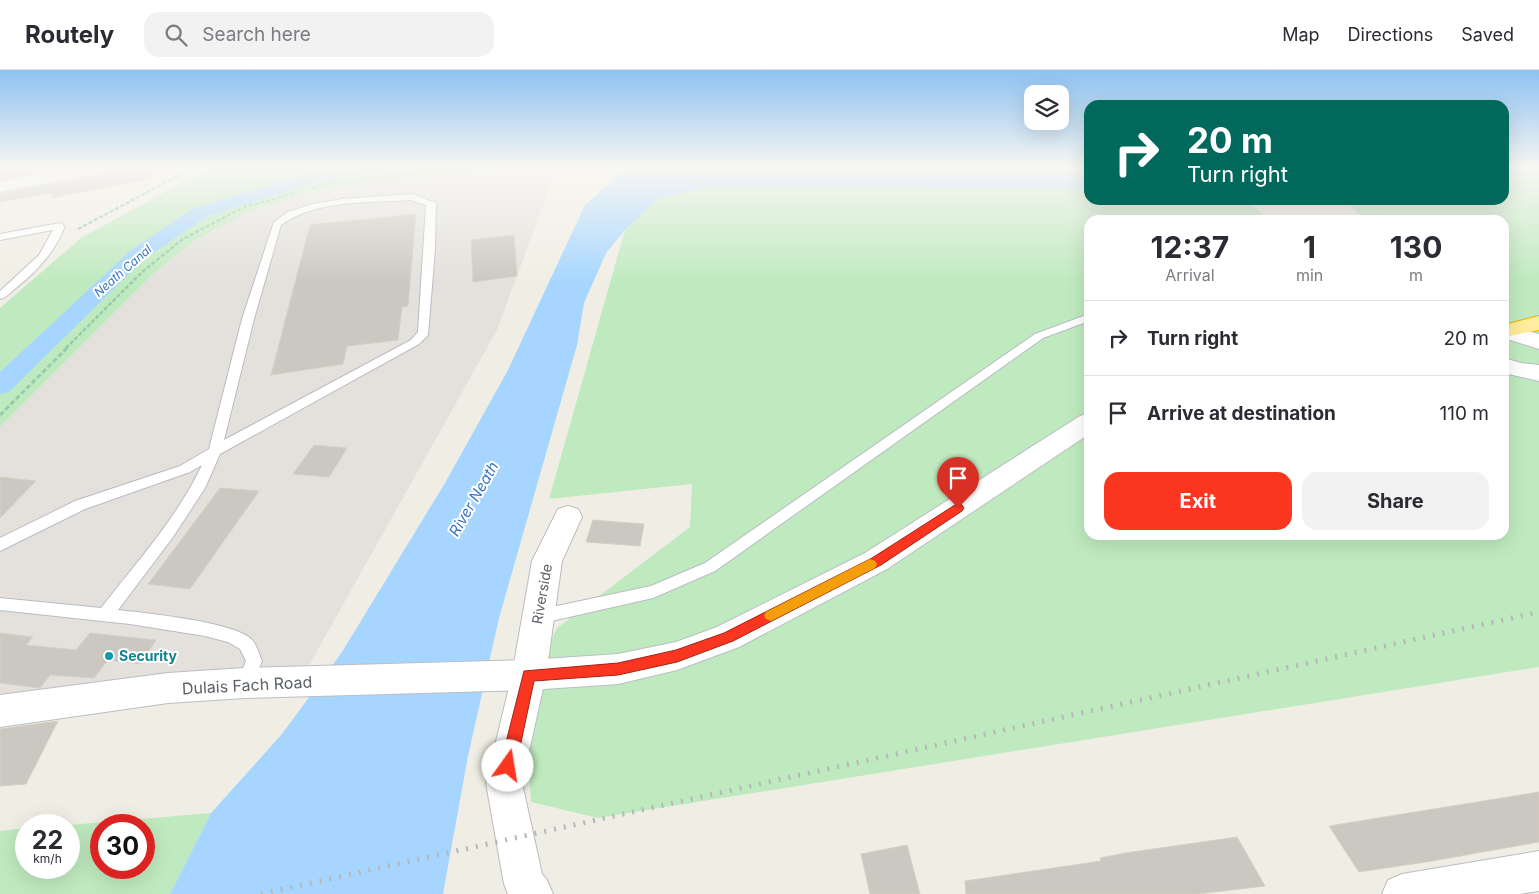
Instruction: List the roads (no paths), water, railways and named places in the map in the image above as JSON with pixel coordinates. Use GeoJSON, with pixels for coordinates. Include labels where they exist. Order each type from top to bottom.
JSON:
{"type":"FeatureCollection","features":[{"type":"Feature","properties":{"kind":"highway"},"geometry":{"type":"LineString","coordinates":[[1509,330],[1539,323]]}},
{"type":"Feature","properties":{"kind":"main road"},"geometry":{"type":"LineString","coordinates":[[1509,332],[1539,342]]}},
{"type":"Feature","properties":{"kind":"main road"},"geometry":{"type":"LineString","coordinates":[[1509,367],[1539,373]]}},
{"type":"Feature","properties":{"kind":"main road","name":"Dulais Fach Road"},"geometry":{"type":"LineString","coordinates":[[0,711],[168,688],[245,683],[512,676],[618,669],[677,656],[728,637],[876,561],[1084,425]]}},
{"type":"Feature","properties":{"kind":"main road","name":"Riverside"},"geometry":{"type":"LineString","coordinates":[[533,894],[524,884],[504,783],[512,676],[537,617],[547,561],[568,517]]}},
{"type":"Feature","properties":{"kind":"main road"},"geometry":{"type":"LineString","coordinates":[[1402,894],[1539,871]]}},
{"type":"Feature","properties":{"kind":"lane"},"geometry":{"type":"LineString","coordinates":[[105,615],[178,518],[198,488],[215,451],[248,319],[276,224],[292,214],[320,206]]}},
{"type":"Feature","properties":{"kind":"lane"},"geometry":{"type":"LineString","coordinates":[[0,544],[80,505],[185,469],[415,342],[424,333],[431,206]]}},
{"type":"Feature","properties":{"kind":"lane"},"geometry":{"type":"LineString","coordinates":[[0,237],[60,226],[55,241],[43,260],[0,296]]}},
{"type":"Feature","properties":{"kind":"lane"},"geometry":{"type":"LineString","coordinates":[[537,617],[653,592],[710,567],[1039,336],[1084,318]]}},
{"type":"Feature","properties":{"kind":"lane"},"geometry":{"type":"LineString","coordinates":[[0,604],[154,621],[227,634],[245,643],[254,661],[245,683]]}},
{"type":"Feature","properties":{"kind":"water","name":"River Neath"},"geometry":{"type":"Polygon","coordinates":[[[584,206],[650,206],[625,230],[606,253],[584,303],[577,345],[499,618],[468,756],[443,894],[170,894],[211,813],[282,734],[342,652],[445,483],[508,370],[584,206]]]}},
{"type":"Feature","properties":{"kind":"waterway","name":"Neath Canal"},"geometry":{"type":"LineString","coordinates":[[0,386],[137,255],[201,212],[219,206]]}},
{"type":"Feature","properties":{"kind":"railway"},"geometry":{"type":"LineString","coordinates":[[261,894],[1539,612]]}},
{"type":"Feature","properties":{"kind":"place","name":"Security"},"geometry":{"type":"Point","coordinates":[109,656]}}]}
